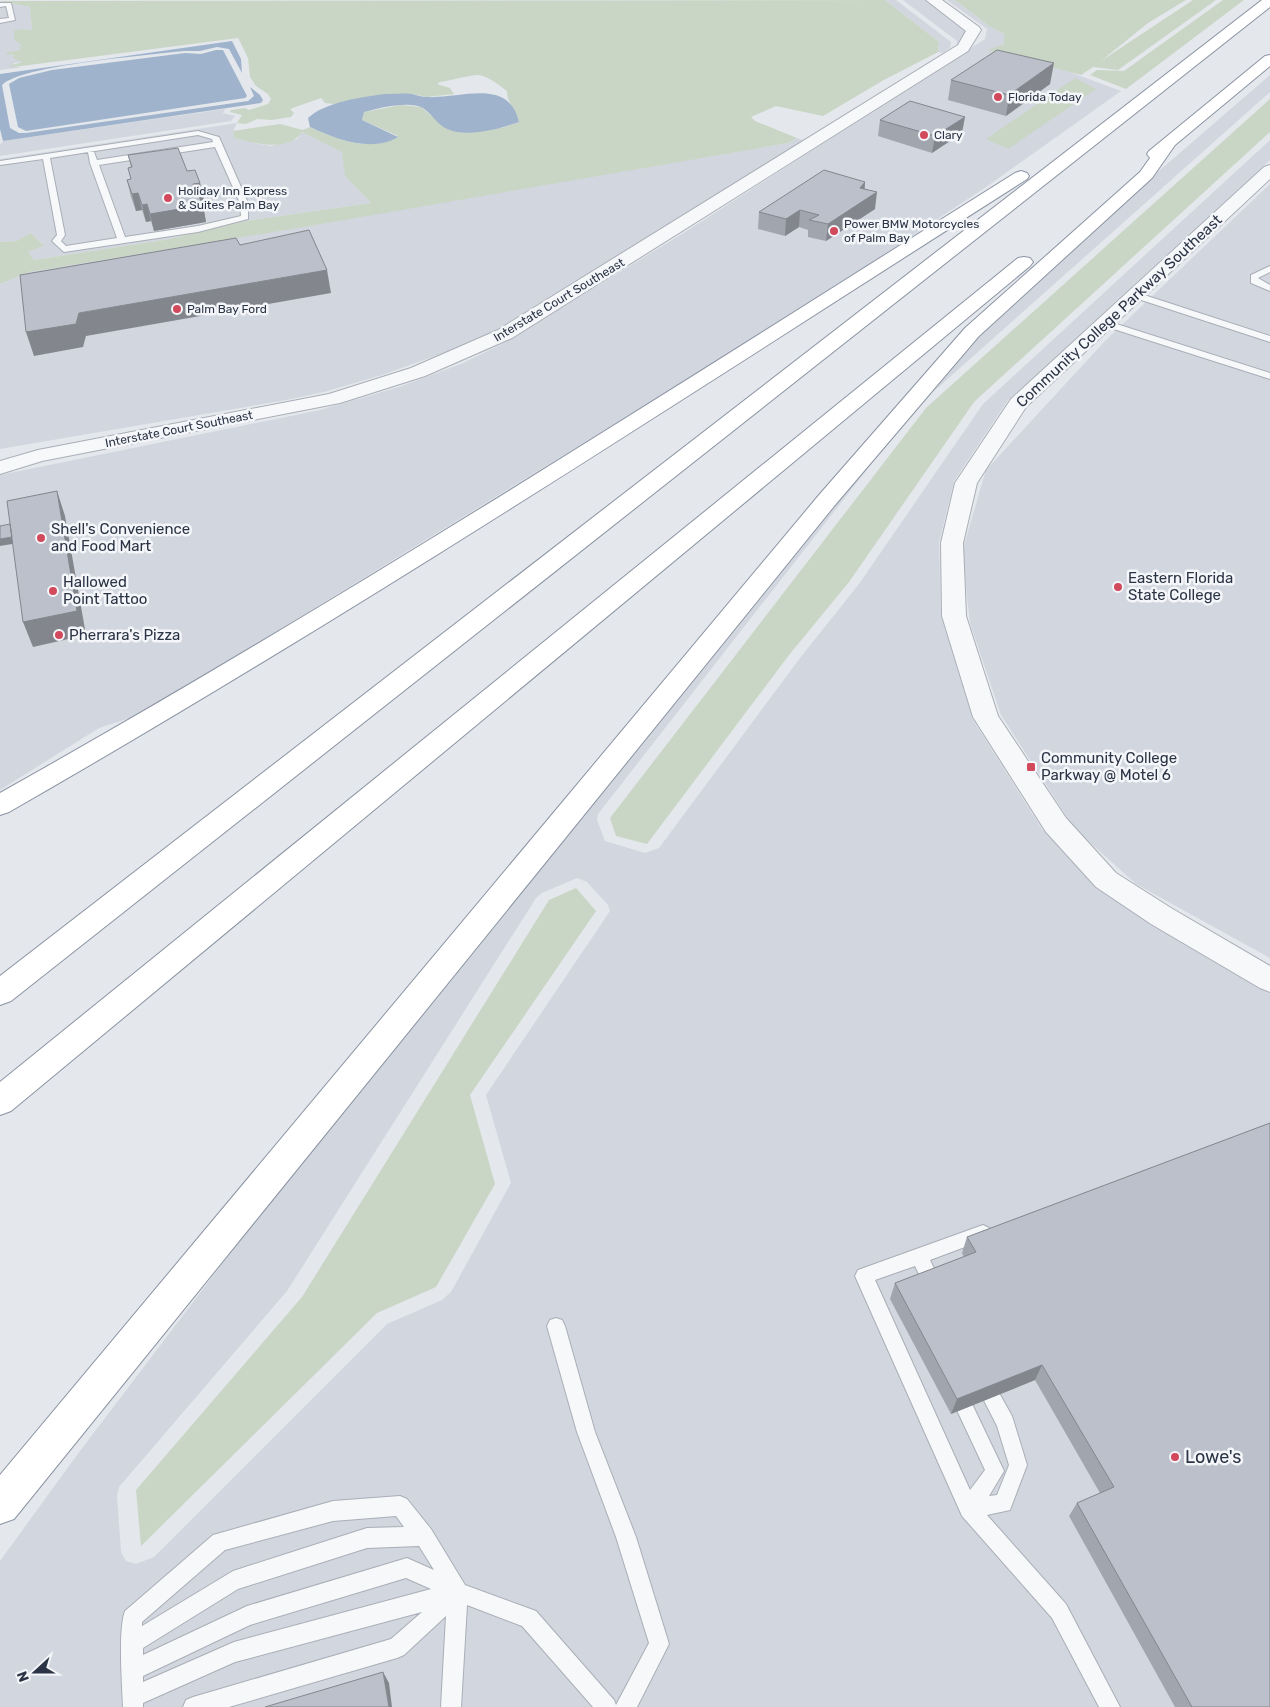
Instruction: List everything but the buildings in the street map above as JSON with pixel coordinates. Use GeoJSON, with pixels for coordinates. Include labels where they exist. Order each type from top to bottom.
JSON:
{"type":"FeatureCollection","features":[{"type":"Feature","properties":{"kind":"highway"},"geometry":{"type":"LineString","coordinates":[[0,993],[1270,0]]}},
{"type":"Feature","properties":{"kind":"highway"},"geometry":{"type":"LineString","coordinates":[[0,1101],[1169,143],[1270,58]]}},
{"type":"Feature","properties":{"kind":"highway"},"geometry":{"type":"LineString","coordinates":[[0,804],[143,724],[440,544],[1046,160],[1100,134]]}},
{"type":"Feature","properties":{"kind":"highway"},"geometry":{"type":"LineString","coordinates":[[0,1505],[827,500],[972,332],[1146,175],[1169,143]]}},
{"type":"Feature","properties":{"kind":"street","name":"Interstate Court Southeast"},"geometry":{"type":"LineString","coordinates":[[0,468],[38,456],[332,399],[418,372],[505,334],[963,48],[974,30],[933,0]]}},
{"type":"Feature","properties":{"kind":"street","name":"Community College Parkway Southeast"},"geometry":{"type":"LineString","coordinates":[[1270,170],[1018,403],[966,482],[952,543],[954,616],[986,717],[1056,825],[1106,880],[1162,916],[1270,980]]}},
{"type":"Feature","properties":{"kind":"street","name":"Interstate Court Southeast"},"geometry":{"type":"LineString","coordinates":[[0,458],[38,456]]}},
{"type":"Feature","properties":{"kind":"lane"},"geometry":{"type":"LineString","coordinates":[[0,5],[9,4],[13,19],[0,21]]}},
{"type":"Feature","properties":{"kind":"lane"},"geometry":{"type":"LineString","coordinates":[[0,162],[198,133],[215,137],[244,203],[245,217],[198,229],[64,249],[56,241],[61,235],[46,156]]}},
{"type":"Feature","properties":{"kind":"lane"},"geometry":{"type":"LineString","coordinates":[[94,162],[218,144]]}},
{"type":"Feature","properties":{"kind":"lane"},"geometry":{"type":"LineString","coordinates":[[90,149],[122,240]]}},
{"type":"Feature","properties":{"kind":"lane"},"geometry":{"type":"LineString","coordinates":[[1270,269],[1254,277],[1254,281],[1270,288]]}},
{"type":"Feature","properties":{"kind":"lane"},"geometry":{"type":"LineString","coordinates":[[1135,295],[1270,339]]}},
{"type":"Feature","properties":{"kind":"lane"},"geometry":{"type":"LineString","coordinates":[[1104,323],[1270,376]]}},
{"type":"Feature","properties":{"kind":"lane"},"geometry":{"type":"LineString","coordinates":[[1002,1226],[864,1276],[969,1509],[1059,1611],[1110,1707]]}},
{"type":"Feature","properties":{"kind":"lane"},"geometry":{"type":"LineString","coordinates":[[919,1256],[941,1300]]}},
{"type":"Feature","properties":{"kind":"lane"},"geometry":{"type":"LineString","coordinates":[[897,1264],[905,1282]]}},
{"type":"Feature","properties":{"kind":"lane"},"geometry":{"type":"LineString","coordinates":[[556,1326],[586,1432],[626,1537],[659,1644],[626,1707]]}},
{"type":"Feature","properties":{"kind":"lane"},"geometry":{"type":"LineString","coordinates":[[969,1509],[1003,1503],[1018,1465],[1005,1423],[973,1362]]}},
{"type":"Feature","properties":{"kind":"lane"},"geometry":{"type":"LineString","coordinates":[[948,1372],[995,1470],[969,1509]]}},
{"type":"Feature","properties":{"kind":"lane"},"geometry":{"type":"LineString","coordinates":[[451,1707],[458,1592],[424,1536],[400,1506],[333,1511],[220,1542],[132,1618],[133,1702],[234,1652],[458,1592]]}},
{"type":"Feature","properties":{"kind":"lane"},"geometry":{"type":"LineString","coordinates":[[131,1644],[234,1581],[367,1538],[424,1536]]}},
{"type":"Feature","properties":{"kind":"lane"},"geometry":{"type":"LineString","coordinates":[[132,1671],[247,1616],[407,1568],[458,1592],[529,1618],[607,1707]]}},
{"type":"Feature","properties":{"kind":"lane"},"geometry":{"type":"LineString","coordinates":[[193,1707],[397,1648],[458,1592]]}},
{"type":"Feature","properties":{"kind":"shaded area"},"geometry":{"type":"Polygon","coordinates":[[[885,0],[896,0],[951,42],[950,48],[942,53],[938,52],[939,42],[885,0]]]}},
{"type":"Feature","properties":{"kind":"shaded area"},"geometry":{"type":"Polygon","coordinates":[[[903,0],[925,0],[966,30],[957,45],[957,41],[903,0]]]}},
{"type":"Feature","properties":{"kind":"shaded area"},"geometry":{"type":"Polygon","coordinates":[[[947,0],[955,0],[989,26],[1004,34],[1004,44],[988,50],[1064,70],[1121,91],[989,185],[859,271],[642,407],[142,714],[99,728],[0,790],[0,475],[320,410],[399,387],[461,364],[504,343],[682,234],[985,39],[987,29],[947,0]]]}},
{"type":"Feature","properties":{"kind":"shaded area"},"geometry":{"type":"Polygon","coordinates":[[[0,1],[30,7],[32,30],[21,29],[23,46],[20,50],[8,52],[23,62],[14,63],[14,67],[23,67],[0,70],[0,1]]]}},
{"type":"Feature","properties":{"kind":"shaded area"},"geometry":{"type":"Polygon","coordinates":[[[1270,75],[1270,92],[933,392],[982,334],[1159,171],[1270,75]]]}},
{"type":"Feature","properties":{"kind":"shaded area"},"geometry":{"type":"Polygon","coordinates":[[[225,109],[223,113],[235,116],[231,121],[0,156],[0,145],[3,141],[225,109]]]}},
{"type":"Feature","properties":{"kind":"shaded area"},"geometry":{"type":"Polygon","coordinates":[[[237,123],[233,131],[234,138],[271,146],[297,139],[302,132],[343,152],[345,176],[371,203],[246,221],[170,239],[34,260],[28,252],[44,246],[31,233],[16,241],[0,242],[0,159],[237,123]]]}},
{"type":"Feature","properties":{"kind":"shaded area"},"geometry":{"type":"Polygon","coordinates":[[[797,138],[803,140],[508,325],[452,350],[382,375],[324,392],[0,449],[0,284],[29,272],[788,143],[797,138]]]}},
{"type":"Feature","properties":{"kind":"shaded area"},"geometry":{"type":"Polygon","coordinates":[[[1270,140],[1270,160],[1008,400],[954,481],[939,543],[941,616],[973,720],[1042,829],[1093,885],[1152,924],[1270,994],[1270,1707],[0,1707],[0,1561],[77,1455],[266,1206],[879,454],[598,814],[597,820],[605,841],[645,853],[659,848],[800,658],[859,584],[983,404],[1270,140]],[[577,878],[542,893],[536,898],[287,1291],[119,1487],[117,1496],[121,1552],[126,1561],[136,1564],[154,1557],[387,1324],[442,1300],[451,1292],[511,1183],[486,1095],[610,911],[608,905],[587,882],[577,878]]]}},
{"type":"Feature","properties":{"kind":"shaded area","name":"Eastern Florida State College"},"geometry":{"type":"Polygon","coordinates":[[[1270,184],[1270,958],[1136,884],[1074,828],[1001,715],[970,623],[962,552],[986,470],[1105,341],[1270,184]]]}},
{"type":"Feature","properties":{"kind":"green space"},"geometry":{"type":"Polygon","coordinates":[[[885,0],[939,42],[938,52],[882,81],[823,116],[776,106],[751,117],[755,121],[797,138],[788,143],[298,228],[29,272],[0,284],[0,242],[16,241],[31,233],[44,246],[28,252],[34,260],[170,239],[246,221],[371,203],[345,176],[342,152],[302,132],[289,142],[270,145],[234,138],[233,131],[280,124],[303,130],[310,127],[330,136],[354,142],[377,144],[398,136],[362,120],[364,112],[401,105],[421,107],[447,129],[502,128],[519,122],[508,99],[507,91],[490,79],[476,75],[437,84],[450,88],[454,94],[427,97],[412,94],[385,95],[334,104],[325,103],[321,98],[290,109],[294,113],[291,117],[272,120],[257,119],[246,124],[237,123],[242,115],[230,112],[231,110],[245,108],[249,110],[268,104],[271,99],[268,94],[256,86],[250,77],[248,58],[238,38],[14,67],[9,66],[22,62],[13,58],[14,55],[5,54],[20,50],[19,47],[22,46],[14,39],[14,31],[21,29],[32,30],[30,7],[0,1],[885,0]]]}},
{"type":"Feature","properties":{"kind":"green space"},"geometry":{"type":"Polygon","coordinates":[[[955,0],[1186,0],[1148,23],[1101,61],[1193,0],[1216,0],[1118,70],[1093,67],[1081,75],[987,50],[1004,44],[1004,34],[989,26],[955,0]]]}},
{"type":"Feature","properties":{"kind":"green space"},"geometry":{"type":"Polygon","coordinates":[[[1223,0],[1244,0],[1126,89],[1090,75],[1097,70],[1124,71],[1223,0]]]}},
{"type":"Feature","properties":{"kind":"green space"},"geometry":{"type":"Polygon","coordinates":[[[1075,78],[1096,89],[1008,149],[986,139],[1075,78]]]}},
{"type":"Feature","properties":{"kind":"green space"},"geometry":{"type":"Polygon","coordinates":[[[1270,99],[1270,132],[974,402],[849,582],[789,655],[647,844],[616,836],[610,818],[926,408],[1270,99]]]}},
{"type":"Feature","properties":{"kind":"green space"},"geometry":{"type":"Polygon","coordinates":[[[576,888],[596,911],[470,1095],[495,1184],[436,1287],[377,1313],[141,1546],[136,1490],[302,1297],[549,900],[576,888]]]}},
{"type":"Feature","properties":{"kind":"water"},"geometry":{"type":"Polygon","coordinates":[[[232,41],[241,59],[242,73],[229,49],[217,47],[200,51],[183,51],[88,62],[34,72],[14,78],[2,85],[10,128],[19,133],[26,133],[248,101],[254,96],[250,87],[260,95],[263,100],[261,103],[3,141],[0,129],[0,74],[232,41]]]}},
{"type":"Feature","properties":{"kind":"water"},"geometry":{"type":"Polygon","coordinates":[[[223,50],[247,96],[245,98],[26,131],[18,127],[9,84],[19,78],[52,70],[185,53],[201,54],[223,50]]]}},
{"type":"Feature","properties":{"kind":"water"},"geometry":{"type":"Polygon","coordinates":[[[482,93],[494,95],[505,99],[514,108],[519,122],[483,132],[455,132],[443,127],[421,107],[408,105],[392,106],[364,112],[362,120],[398,137],[388,142],[377,144],[354,143],[310,127],[308,118],[324,108],[344,101],[385,94],[409,94],[427,97],[482,93]]]}},
{"type":"Feature","properties":{"kind":"place","name":"Florida Today"},"geometry":{"type":"Point","coordinates":[998,97]}},
{"type":"Feature","properties":{"kind":"place","name":"Clary"},"geometry":{"type":"Point","coordinates":[924,135]}},
{"type":"Feature","properties":{"kind":"place","name":"Holiday Inn Express & Suites Palm Bay"},"geometry":{"type":"Point","coordinates":[168,198]}},
{"type":"Feature","properties":{"kind":"place","name":"Power BMW Motorcycles of Palm Bay"},"geometry":{"type":"Point","coordinates":[834,231]}},
{"type":"Feature","properties":{"kind":"place","name":"Palm Bay Ford"},"geometry":{"type":"Point","coordinates":[177,309]}},
{"type":"Feature","properties":{"kind":"place","name":"Shell's Convenience and Food Mart"},"geometry":{"type":"Point","coordinates":[41,538]}},
{"type":"Feature","properties":{"kind":"place","name":"Eastern Florida State College"},"geometry":{"type":"Point","coordinates":[1118,587]}},
{"type":"Feature","properties":{"kind":"place","name":"Hallowed Point Tattoo"},"geometry":{"type":"Point","coordinates":[53,591]}},
{"type":"Feature","properties":{"kind":"place","name":"Pherrara's Pizza"},"geometry":{"type":"Point","coordinates":[59,635]}},
{"type":"Feature","properties":{"kind":"place","name":"Community College Parkway @ Motel 6"},"geometry":{"type":"Point","coordinates":[1031,767]}},
{"type":"Feature","properties":{"kind":"place","name":"Lowe's"},"geometry":{"type":"Point","coordinates":[1175,1457]}}]}
